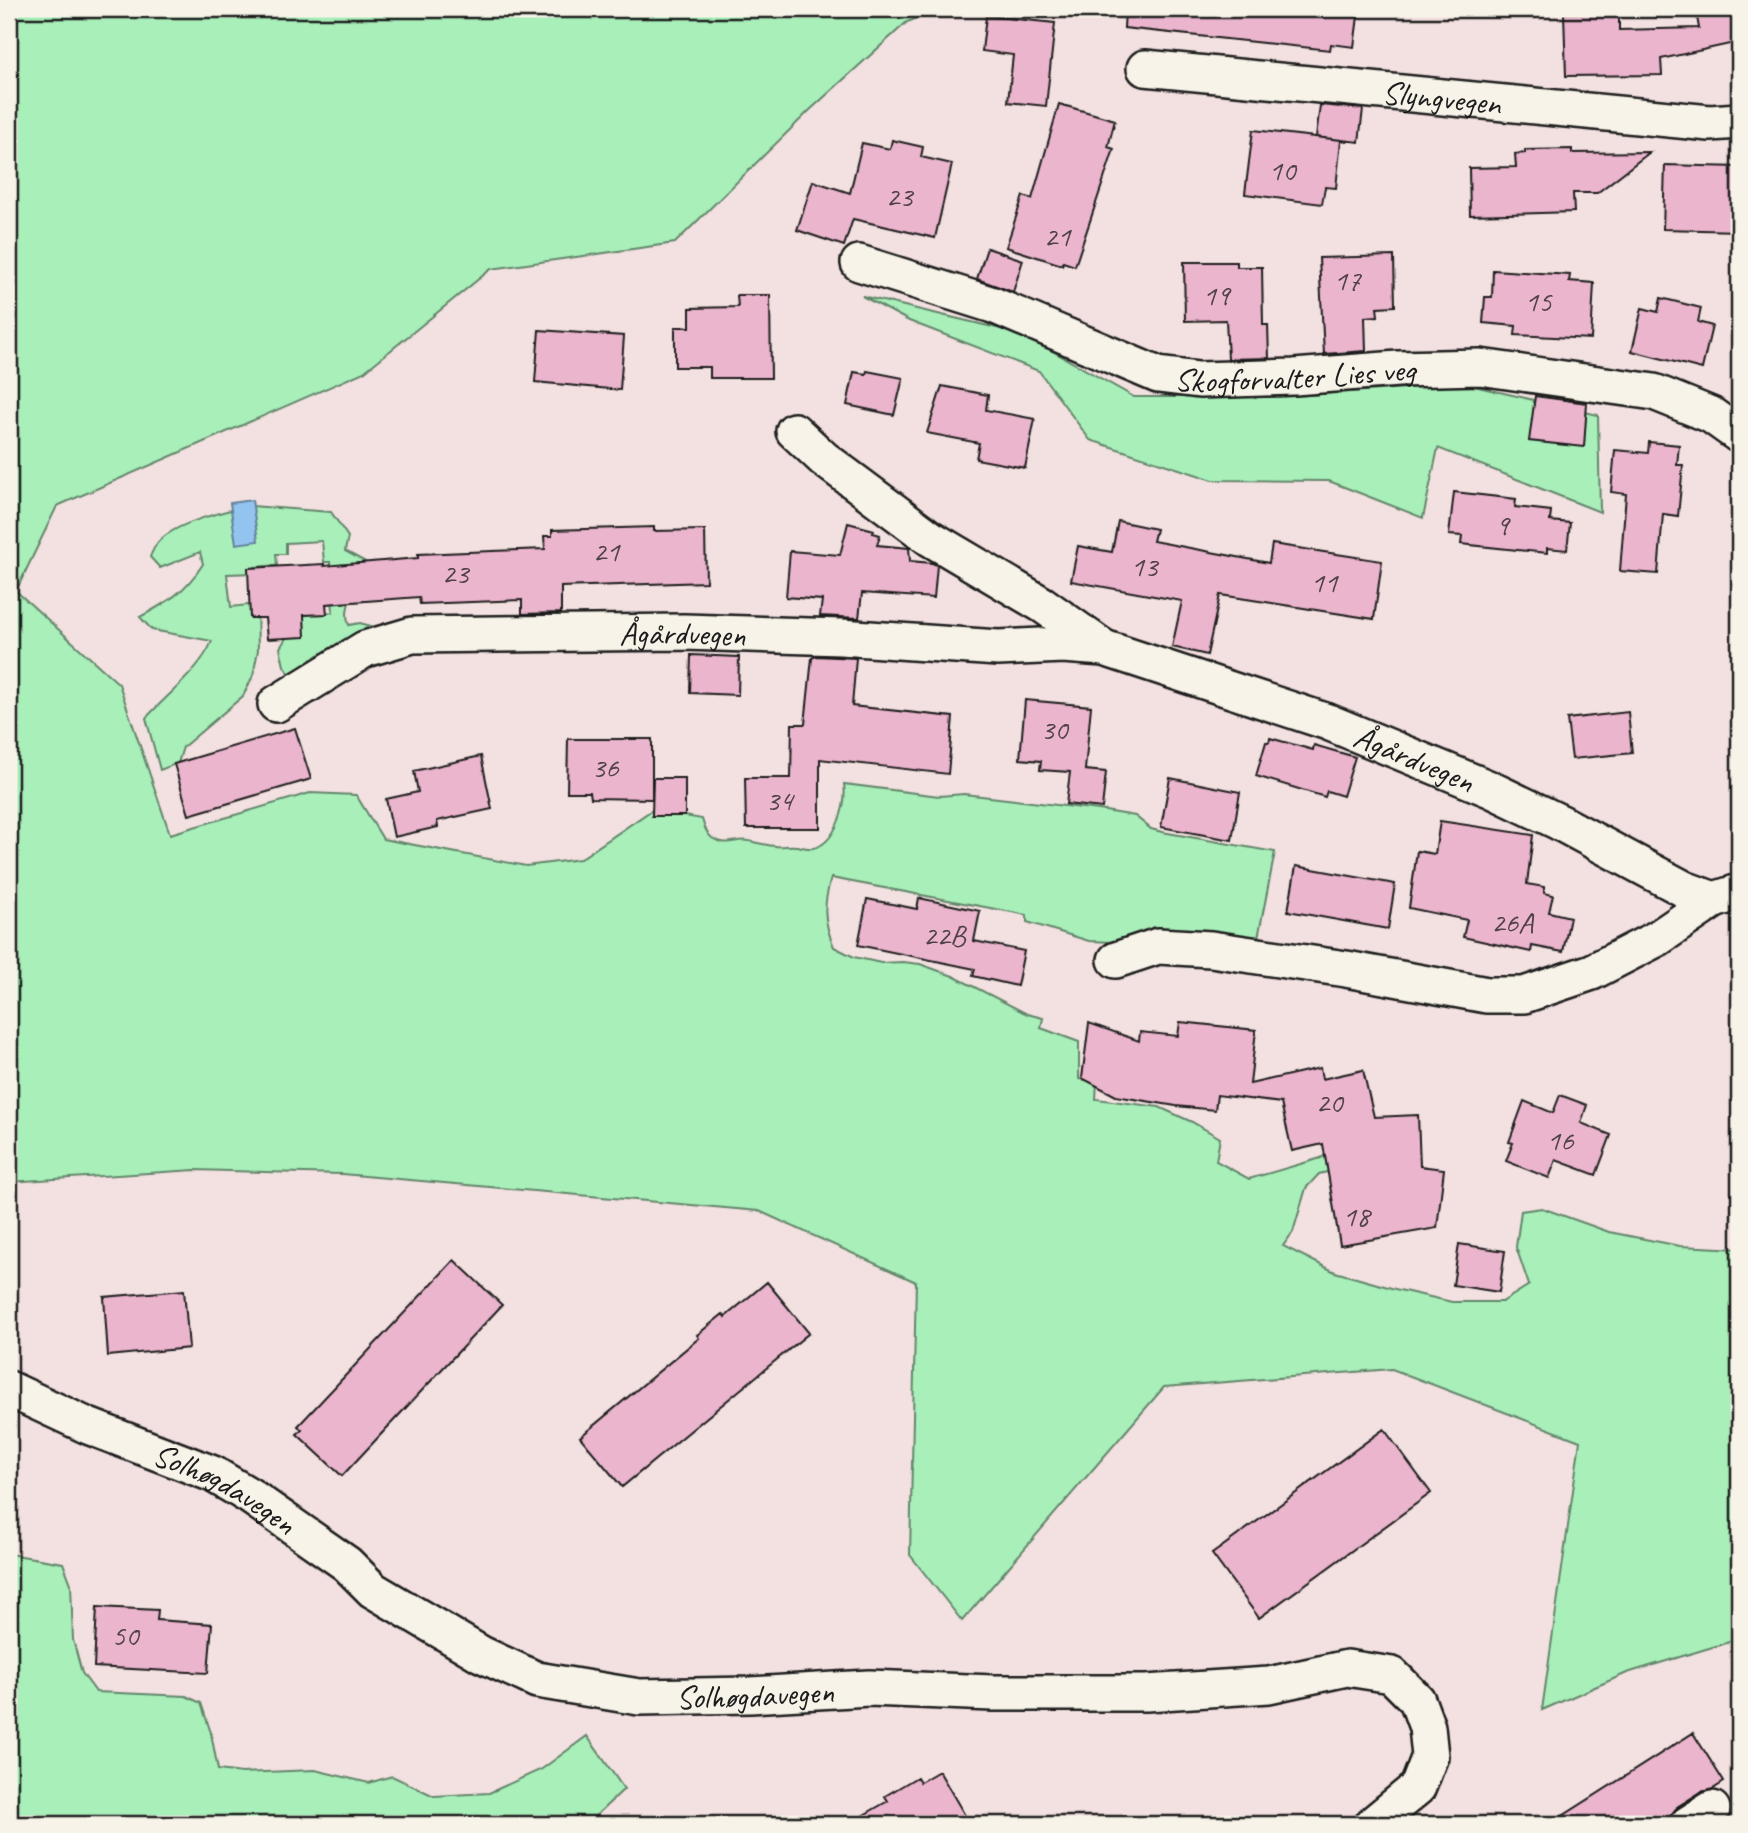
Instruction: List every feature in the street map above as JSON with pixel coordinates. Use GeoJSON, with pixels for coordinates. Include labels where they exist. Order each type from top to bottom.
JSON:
{"type":"FeatureCollection","features":[{"type":"Feature","properties":{"kind":"street","name":"Slyngvegen"},"geometry":{"type":"LineString","coordinates":[[1145,68],[1662,119],[1710,123],[1739,121]]}},
{"type":"Feature","properties":{"kind":"street","name":"Skogforvalter Lies veg"},"geometry":{"type":"LineString","coordinates":[[859,263],[993,304],[1158,375],[1199,380],[1480,367],[1654,392],[1711,415],[1739,435]]}},
{"type":"Feature","properties":{"kind":"street","name":"Ågårdvegen"},"geometry":{"type":"LineString","coordinates":[[794,431],[824,459],[930,538],[1044,605],[1104,648]]}},
{"type":"Feature","properties":{"kind":"street","name":"Ågårdvegen"},"geometry":{"type":"LineString","coordinates":[[276,704],[365,649],[412,635],[684,632],[841,637],[998,648],[1063,645],[1104,648],[1328,722],[1490,789],[1684,888],[1726,896]]}},
{"type":"Feature","properties":{"kind":"street","name":"Ågårdvegen"},"geometry":{"type":"LineString","coordinates":[[1116,960],[1158,946],[1211,949],[1346,969],[1487,995],[1524,995],[1592,972],[1658,938],[1726,896]]}},
{"type":"Feature","properties":{"kind":"street","name":"Solhøgdavegen"},"geometry":{"type":"LineString","coordinates":[[9,1389],[88,1426],[213,1474],[250,1496],[347,1564],[373,1590],[481,1654],[537,1680],[639,1697],[750,1695],[869,1688],[993,1693],[1146,1692],[1269,1685],[1348,1668],[1392,1675],[1417,1700],[1427,1727],[1430,1756],[1418,1787],[1373,1824]]}},
{"type":"Feature","properties":{"kind":"green space"},"geometry":{"type":"Polygon","coordinates":[[[9,9],[938,9],[934,13],[907,22],[810,110],[675,243],[491,269],[364,372],[57,506],[16,591],[119,684],[170,834],[310,793],[356,795],[383,839],[526,866],[580,859],[652,810],[652,816],[702,819],[710,836],[718,841],[727,843],[744,840],[775,846],[811,848],[821,845],[834,831],[842,812],[844,784],[939,796],[964,794],[1099,810],[1135,816],[1151,829],[1162,832],[1275,852],[1256,948],[1173,939],[1089,941],[1027,922],[1027,915],[831,878],[826,920],[834,947],[854,957],[881,963],[920,964],[953,976],[1027,1014],[1043,1018],[1041,1028],[1079,1042],[1079,1079],[1097,1082],[1096,1099],[1159,1107],[1192,1122],[1220,1138],[1216,1161],[1249,1179],[1321,1158],[1341,1143],[1340,1169],[1319,1174],[1306,1188],[1293,1232],[1283,1246],[1335,1272],[1452,1302],[1502,1302],[1529,1285],[1516,1247],[1521,1211],[1542,1208],[1609,1232],[1680,1246],[1739,1249],[1739,1639],[1627,1673],[1542,1710],[1580,1441],[1392,1369],[1164,1387],[962,1621],[910,1555],[916,1282],[759,1211],[342,1174],[195,1170],[9,1182],[9,9]]]}},
{"type":"Feature","properties":{"kind":"green space"},"geometry":{"type":"Polygon","coordinates":[[[862,296],[1022,334],[1134,397],[1279,397],[1465,384],[1598,415],[1600,512],[1438,448],[1423,518],[1329,481],[1213,480],[1090,440],[1039,371],[909,321],[862,296]]]}},
{"type":"Feature","properties":{"kind":"green space"},"geometry":{"type":"Polygon","coordinates":[[[251,506],[331,512],[348,537],[345,551],[369,564],[349,602],[349,625],[360,623],[371,626],[367,635],[292,677],[284,666],[280,648],[297,629],[298,615],[333,612],[330,562],[324,562],[322,541],[286,543],[286,554],[276,554],[277,565],[255,567],[255,573],[227,574],[231,607],[257,604],[258,650],[253,676],[243,696],[183,747],[178,763],[160,770],[146,718],[192,672],[212,641],[152,630],[140,617],[175,595],[190,582],[203,564],[200,552],[160,568],[150,557],[158,542],[176,529],[215,514],[251,506]]]}},
{"type":"Feature","properties":{"kind":"green space"},"geometry":{"type":"Polygon","coordinates":[[[9,1554],[63,1563],[71,1584],[73,1640],[82,1673],[96,1692],[186,1696],[201,1703],[211,1733],[218,1770],[242,1773],[315,1770],[369,1783],[392,1776],[434,1796],[489,1793],[542,1769],[587,1736],[624,1789],[587,1824],[9,1824],[9,1554]]]}},
{"type":"Feature","properties":{"kind":"water"},"geometry":{"type":"Polygon","coordinates":[[[252,500],[258,541],[236,544],[230,503],[252,500]]]}},
{"type":"Feature","properties":{"kind":"building"},"geometry":{"type":"Polygon","coordinates":[[[1125,9],[1359,9],[1354,47],[1331,44],[1330,50],[1124,28],[1125,9]]]}},
{"type":"Feature","properties":{"kind":"building"},"geometry":{"type":"Polygon","coordinates":[[[1739,9],[1739,42],[1661,59],[1662,75],[1566,76],[1564,13],[1619,11],[1619,30],[1699,28],[1697,17],[1739,9]]]}},
{"type":"Feature","properties":{"kind":"building"},"geometry":{"type":"Polygon","coordinates":[[[986,16],[1055,23],[1046,106],[1008,102],[1013,55],[982,51],[986,16]]]}},
{"type":"Feature","properties":{"kind":"building"},"geometry":{"type":"Polygon","coordinates":[[[1059,104],[1115,120],[1108,147],[1114,149],[1075,266],[1063,262],[1062,265],[1006,247],[1023,196],[1032,199],[1059,104]]]}},
{"type":"Feature","properties":{"kind":"building"},"geometry":{"type":"Polygon","coordinates":[[[1320,105],[1363,109],[1359,142],[1316,137],[1320,105]]]}},
{"type":"Feature","properties":{"kind":"building"},"geometry":{"type":"Polygon","coordinates":[[[1253,130],[1341,140],[1336,188],[1325,187],[1322,204],[1245,194],[1253,130]]]}},
{"type":"Feature","properties":{"kind":"building"},"geometry":{"type":"Polygon","coordinates":[[[892,140],[923,147],[921,157],[952,164],[935,238],[853,219],[844,246],[797,230],[813,181],[850,193],[862,143],[890,149],[892,140]]]}},
{"type":"Feature","properties":{"kind":"building"},"geometry":{"type":"Polygon","coordinates":[[[1572,149],[1572,153],[1650,152],[1597,193],[1573,193],[1574,212],[1470,215],[1469,168],[1516,167],[1515,154],[1525,153],[1525,150],[1572,149]]]}},
{"type":"Feature","properties":{"kind":"building"},"geometry":{"type":"Polygon","coordinates":[[[1665,165],[1739,167],[1739,231],[1663,229],[1665,165]]]}},
{"type":"Feature","properties":{"kind":"building"},"geometry":{"type":"Polygon","coordinates":[[[987,248],[1023,260],[1013,292],[977,279],[987,248]]]}},
{"type":"Feature","properties":{"kind":"building"},"geometry":{"type":"Polygon","coordinates":[[[1394,256],[1395,306],[1377,307],[1378,316],[1365,317],[1366,351],[1324,354],[1319,258],[1394,256]]]}},
{"type":"Feature","properties":{"kind":"building"},"geometry":{"type":"Polygon","coordinates":[[[1184,262],[1237,262],[1237,267],[1262,267],[1263,325],[1268,325],[1269,358],[1228,359],[1226,320],[1185,321],[1184,262]]]}},
{"type":"Feature","properties":{"kind":"building"},"geometry":{"type":"Polygon","coordinates":[[[1493,270],[1570,275],[1569,281],[1594,283],[1591,339],[1515,335],[1516,326],[1483,323],[1485,297],[1492,297],[1493,270]]]}},
{"type":"Feature","properties":{"kind":"building"},"geometry":{"type":"Polygon","coordinates":[[[737,295],[770,295],[771,378],[710,378],[710,367],[675,367],[675,327],[690,327],[690,308],[738,307],[737,295]]]}},
{"type":"Feature","properties":{"kind":"building"},"geometry":{"type":"Polygon","coordinates":[[[1661,298],[1701,308],[1698,322],[1712,326],[1702,369],[1632,351],[1642,308],[1658,312],[1661,298]]]}},
{"type":"Feature","properties":{"kind":"building"},"geometry":{"type":"Polygon","coordinates":[[[539,330],[624,336],[620,390],[535,382],[539,330]]]}},
{"type":"Feature","properties":{"kind":"building"},"geometry":{"type":"Polygon","coordinates":[[[867,371],[903,378],[894,415],[847,405],[854,372],[866,374],[867,371]]]}},
{"type":"Feature","properties":{"kind":"building"},"geometry":{"type":"Polygon","coordinates":[[[942,386],[988,395],[986,410],[1035,419],[1025,468],[976,459],[979,443],[927,433],[942,386]]]}},
{"type":"Feature","properties":{"kind":"building"},"geometry":{"type":"Polygon","coordinates":[[[1535,396],[1587,403],[1584,447],[1529,441],[1535,396]]]}},
{"type":"Feature","properties":{"kind":"building"},"geometry":{"type":"Polygon","coordinates":[[[1649,442],[1679,445],[1677,465],[1683,465],[1678,516],[1663,514],[1658,574],[1620,571],[1626,494],[1611,492],[1615,450],[1648,453],[1649,442]]]}},
{"type":"Feature","properties":{"kind":"building"},"geometry":{"type":"Polygon","coordinates":[[[1454,492],[1516,499],[1515,507],[1551,511],[1550,521],[1570,523],[1567,550],[1547,548],[1547,553],[1461,544],[1462,536],[1449,535],[1454,492]]]}},
{"type":"Feature","properties":{"kind":"building"},"geometry":{"type":"Polygon","coordinates":[[[1118,521],[1156,529],[1153,541],[1269,563],[1272,544],[1382,561],[1374,619],[1220,595],[1207,655],[1172,647],[1182,601],[1071,581],[1078,546],[1112,552],[1118,521]]]}},
{"type":"Feature","properties":{"kind":"building"},"geometry":{"type":"Polygon","coordinates":[[[848,523],[874,530],[873,533],[880,535],[877,545],[909,548],[910,561],[937,565],[934,598],[862,593],[859,618],[820,616],[822,600],[786,597],[790,551],[840,555],[848,523]]]}},
{"type":"Feature","properties":{"kind":"building"},"geometry":{"type":"Polygon","coordinates":[[[654,527],[654,531],[705,530],[706,582],[561,587],[561,613],[522,614],[522,600],[420,604],[419,597],[326,604],[327,614],[304,615],[305,637],[267,639],[265,618],[250,618],[248,568],[324,566],[418,558],[418,554],[545,549],[544,536],[552,536],[552,530],[654,527]]]}},
{"type":"Feature","properties":{"kind":"building"},"geometry":{"type":"Polygon","coordinates":[[[691,655],[739,657],[738,695],[690,693],[691,655]]]}},
{"type":"Feature","properties":{"kind":"building"},"geometry":{"type":"Polygon","coordinates":[[[812,658],[856,658],[852,706],[953,717],[948,774],[820,759],[820,828],[746,828],[745,778],[791,778],[792,724],[805,724],[812,658]]]}},
{"type":"Feature","properties":{"kind":"building"},"geometry":{"type":"Polygon","coordinates":[[[1025,700],[1091,706],[1085,770],[1106,772],[1102,808],[1066,804],[1070,772],[1040,770],[1041,761],[1020,759],[1025,700]]]}},
{"type":"Feature","properties":{"kind":"building"},"geometry":{"type":"Polygon","coordinates":[[[1628,712],[1632,753],[1572,759],[1567,719],[1628,712]]]}},
{"type":"Feature","properties":{"kind":"building"},"geometry":{"type":"Polygon","coordinates":[[[295,728],[311,779],[189,815],[174,764],[295,728]]]}},
{"type":"Feature","properties":{"kind":"building"},"geometry":{"type":"Polygon","coordinates":[[[1270,738],[1313,750],[1314,745],[1355,757],[1343,796],[1327,791],[1325,797],[1256,776],[1266,742],[1269,742],[1270,738]]]}},
{"type":"Feature","properties":{"kind":"building"},"geometry":{"type":"Polygon","coordinates":[[[568,739],[652,739],[652,799],[591,798],[590,792],[567,792],[568,739]]]}},
{"type":"Feature","properties":{"kind":"building"},"geometry":{"type":"Polygon","coordinates":[[[481,756],[492,809],[437,821],[438,827],[394,837],[386,799],[418,792],[414,771],[481,756]]]}},
{"type":"Feature","properties":{"kind":"building"},"geometry":{"type":"Polygon","coordinates":[[[653,778],[685,778],[685,816],[652,816],[653,778]]]}},
{"type":"Feature","properties":{"kind":"building"},"geometry":{"type":"Polygon","coordinates":[[[1170,778],[1240,792],[1232,840],[1161,827],[1170,778]]]}},
{"type":"Feature","properties":{"kind":"building"},"geometry":{"type":"Polygon","coordinates":[[[1440,821],[1533,835],[1527,884],[1544,887],[1544,893],[1553,895],[1549,912],[1570,917],[1563,952],[1532,946],[1531,952],[1463,937],[1467,920],[1409,908],[1417,851],[1435,854],[1440,821]]]}},
{"type":"Feature","properties":{"kind":"building"},"geometry":{"type":"Polygon","coordinates":[[[1296,866],[1395,884],[1388,929],[1288,911],[1296,866]]]}},
{"type":"Feature","properties":{"kind":"building"},"geometry":{"type":"Polygon","coordinates":[[[919,898],[980,911],[974,941],[1024,951],[1017,986],[973,976],[975,969],[858,945],[867,899],[917,909],[919,898]]]}},
{"type":"Feature","properties":{"kind":"building"},"geometry":{"type":"Polygon","coordinates":[[[1180,1022],[1256,1030],[1250,1084],[1320,1068],[1322,1079],[1363,1070],[1374,1117],[1418,1115],[1420,1166],[1444,1169],[1437,1228],[1340,1245],[1323,1144],[1292,1151],[1281,1103],[1217,1095],[1215,1110],[1176,1106],[1116,1096],[1082,1078],[1089,1023],[1139,1041],[1140,1032],[1178,1036],[1180,1022]]]}},
{"type":"Feature","properties":{"kind":"building"},"geometry":{"type":"Polygon","coordinates":[[[1560,1095],[1587,1105],[1581,1123],[1611,1135],[1596,1175],[1556,1160],[1549,1178],[1506,1161],[1513,1143],[1509,1142],[1524,1101],[1553,1113],[1560,1095]]]}},
{"type":"Feature","properties":{"kind":"building"},"geometry":{"type":"Polygon","coordinates":[[[1459,1244],[1505,1251],[1499,1292],[1453,1285],[1459,1244]]]}},
{"type":"Feature","properties":{"kind":"building"},"geometry":{"type":"Polygon","coordinates":[[[454,1260],[502,1305],[342,1476],[297,1434],[302,1430],[298,1426],[454,1260]]]}},
{"type":"Feature","properties":{"kind":"building"},"geometry":{"type":"Polygon","coordinates":[[[767,1282],[809,1333],[622,1487],[580,1437],[699,1338],[697,1335],[723,1314],[725,1317],[767,1282]]]}},
{"type":"Feature","properties":{"kind":"building"},"geometry":{"type":"Polygon","coordinates":[[[184,1290],[189,1348],[108,1356],[104,1297],[184,1290]]]}},
{"type":"Feature","properties":{"kind":"building"},"geometry":{"type":"Polygon","coordinates":[[[1384,1429],[1431,1493],[1259,1618],[1212,1554],[1384,1429]]]}},
{"type":"Feature","properties":{"kind":"building"},"geometry":{"type":"Polygon","coordinates":[[[97,1607],[158,1610],[157,1620],[212,1624],[208,1673],[94,1667],[97,1607]]]}},
{"type":"Feature","properties":{"kind":"building"},"geometry":{"type":"Polygon","coordinates":[[[1693,1733],[1724,1782],[1677,1807],[1670,1817],[1658,1824],[1550,1824],[1693,1733]]]}},
{"type":"Feature","properties":{"kind":"building"},"geometry":{"type":"Polygon","coordinates":[[[939,1771],[970,1824],[848,1824],[888,1801],[885,1796],[917,1777],[920,1782],[939,1771]]]}}]}
